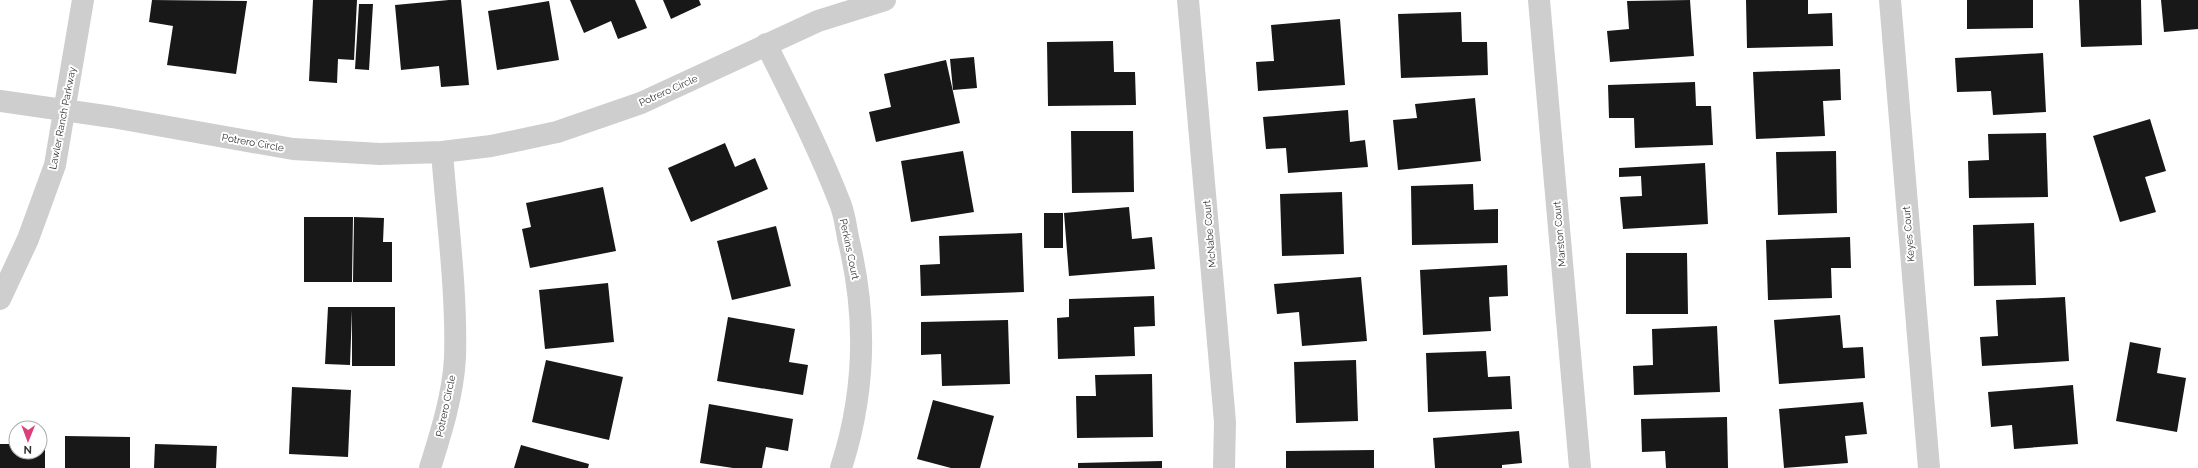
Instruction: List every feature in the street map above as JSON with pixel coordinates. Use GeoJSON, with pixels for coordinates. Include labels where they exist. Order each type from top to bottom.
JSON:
{"type":"FeatureCollection","features":[{"type":"Feature","properties":{"kind":"street","name":"Lawler Ranch Parkway"},"geometry":{"type":"LineString","coordinates":[[0,299],[28,239],[55,165],[83,0]]}},
{"type":"Feature","properties":{"kind":"street","name":"Potrero Circle"},"geometry":{"type":"LineString","coordinates":[[0,101],[112,117],[293,149],[380,154],[442,152],[491,146],[557,132],[641,103],[818,21],[885,0]]}},
{"type":"Feature","properties":{"kind":"street","name":"McNabe Court"},"geometry":{"type":"LineString","coordinates":[[1188,0],[1224,414],[1224,468]]}},
{"type":"Feature","properties":{"kind":"street","name":"Marston Court"},"geometry":{"type":"LineString","coordinates":[[1539,0],[1580,468]]}},
{"type":"Feature","properties":{"kind":"street","name":"Keyes Court"},"geometry":{"type":"LineString","coordinates":[[1890,0],[1929,468]]}},
{"type":"Feature","properties":{"kind":"street","name":"Perkins Court"},"geometry":{"type":"LineString","coordinates":[[766,44],[790,92],[840,205],[856,270],[862,337],[857,407],[841,468]]}},
{"type":"Feature","properties":{"kind":"street","name":"Potrero Circle"},"geometry":{"type":"LineString","coordinates":[[430,468],[444,421],[455,360],[454,297],[442,152]]}},
{"type":"Feature","properties":{"kind":"building"},"geometry":{"type":"Polygon","coordinates":[[[152,0],[247,1],[236,74],[167,65],[173,26],[149,22],[152,0]]]}},
{"type":"Feature","properties":{"kind":"building"},"geometry":{"type":"Polygon","coordinates":[[[313,0],[357,0],[354,60],[338,59],[337,83],[309,81],[313,0]]]}},
{"type":"Feature","properties":{"kind":"building"},"geometry":{"type":"Polygon","coordinates":[[[461,0],[469,85],[441,87],[439,66],[401,70],[395,5],[461,0]]]}},
{"type":"Feature","properties":{"kind":"building"},"geometry":{"type":"Polygon","coordinates":[[[570,0],[635,0],[647,28],[618,39],[611,21],[584,33],[570,0]]]}},
{"type":"Feature","properties":{"kind":"building"},"geometry":{"type":"Polygon","coordinates":[[[663,0],[699,0],[701,5],[671,19],[663,0]]]}},
{"type":"Feature","properties":{"kind":"building"},"geometry":{"type":"Polygon","coordinates":[[[1690,0],[1694,56],[1610,62],[1607,31],[1629,29],[1627,1],[1690,0]]]}},
{"type":"Feature","properties":{"kind":"building"},"geometry":{"type":"Polygon","coordinates":[[[1746,0],[1808,0],[1808,14],[1832,13],[1833,46],[1747,48],[1746,0]]]}},
{"type":"Feature","properties":{"kind":"building"},"geometry":{"type":"Polygon","coordinates":[[[1967,0],[2033,0],[2033,28],[1967,29],[1967,0]]]}},
{"type":"Feature","properties":{"kind":"building"},"geometry":{"type":"Polygon","coordinates":[[[2079,0],[2141,0],[2142,45],[2081,47],[2079,0]]]}},
{"type":"Feature","properties":{"kind":"building"},"geometry":{"type":"Polygon","coordinates":[[[2161,0],[2198,0],[2198,29],[2164,32],[2161,0]]]}},
{"type":"Feature","properties":{"kind":"building"},"geometry":{"type":"Polygon","coordinates":[[[549,1],[559,60],[497,70],[488,11],[549,1]]]}},
{"type":"Feature","properties":{"kind":"building"},"geometry":{"type":"Polygon","coordinates":[[[359,4],[373,4],[369,70],[355,69],[359,4]]]}},
{"type":"Feature","properties":{"kind":"building"},"geometry":{"type":"Polygon","coordinates":[[[1461,12],[1462,42],[1487,42],[1488,75],[1401,78],[1398,14],[1461,12]]]}},
{"type":"Feature","properties":{"kind":"building"},"geometry":{"type":"Polygon","coordinates":[[[1340,19],[1345,85],[1258,91],[1256,62],[1274,61],[1271,25],[1340,19]]]}},
{"type":"Feature","properties":{"kind":"building"},"geometry":{"type":"Polygon","coordinates":[[[1113,41],[1114,72],[1135,72],[1136,105],[1048,106],[1047,42],[1113,41]]]}},
{"type":"Feature","properties":{"kind":"building"},"geometry":{"type":"Polygon","coordinates":[[[2043,53],[2046,112],[1993,115],[1991,91],[1957,92],[1955,58],[2043,53]]]}},
{"type":"Feature","properties":{"kind":"building"},"geometry":{"type":"Polygon","coordinates":[[[974,57],[977,88],[953,90],[950,59],[974,57]]]}},
{"type":"Feature","properties":{"kind":"building"},"geometry":{"type":"Polygon","coordinates":[[[946,60],[960,123],[876,142],[869,112],[891,107],[884,74],[946,60]]]}},
{"type":"Feature","properties":{"kind":"building"},"geometry":{"type":"Polygon","coordinates":[[[1840,69],[1841,100],[1823,101],[1825,136],[1756,139],[1753,72],[1840,69]]]}},
{"type":"Feature","properties":{"kind":"building"},"geometry":{"type":"Polygon","coordinates":[[[1695,82],[1696,106],[1711,106],[1713,145],[1635,148],[1634,118],[1609,118],[1608,85],[1695,82]]]}},
{"type":"Feature","properties":{"kind":"building"},"geometry":{"type":"Polygon","coordinates":[[[1475,98],[1481,161],[1398,170],[1393,120],[1417,118],[1415,104],[1475,98]]]}},
{"type":"Feature","properties":{"kind":"building"},"geometry":{"type":"Polygon","coordinates":[[[1348,110],[1350,142],[1365,140],[1368,167],[1288,173],[1286,148],[1266,149],[1263,117],[1348,110]]]}},
{"type":"Feature","properties":{"kind":"building"},"geometry":{"type":"Polygon","coordinates":[[[2150,119],[2166,171],[2145,177],[2156,212],[2120,222],[2093,136],[2150,119]]]}},
{"type":"Feature","properties":{"kind":"building"},"geometry":{"type":"Polygon","coordinates":[[[1071,131],[1133,131],[1134,192],[1072,193],[1071,131]]]}},
{"type":"Feature","properties":{"kind":"building"},"geometry":{"type":"Polygon","coordinates":[[[2046,133],[2048,197],[1969,198],[1968,161],[1989,160],[1988,134],[2046,133]]]}},
{"type":"Feature","properties":{"kind":"building"},"geometry":{"type":"Polygon","coordinates":[[[725,143],[735,167],[755,158],[768,189],[691,222],[668,168],[725,143]]]}},
{"type":"Feature","properties":{"kind":"building"},"geometry":{"type":"Polygon","coordinates":[[[963,151],[974,212],[911,222],[901,161],[963,151]]]}},
{"type":"Feature","properties":{"kind":"building"},"geometry":{"type":"Polygon","coordinates":[[[1836,151],[1837,213],[1778,215],[1776,152],[1836,151]]]}},
{"type":"Feature","properties":{"kind":"building"},"geometry":{"type":"Polygon","coordinates":[[[1705,163],[1708,224],[1623,229],[1620,197],[1642,196],[1641,176],[1619,177],[1619,168],[1705,163]]]}},
{"type":"Feature","properties":{"kind":"building"},"geometry":{"type":"Polygon","coordinates":[[[1473,184],[1474,210],[1498,209],[1498,243],[1412,245],[1411,186],[1473,184]]]}},
{"type":"Feature","properties":{"kind":"building"},"geometry":{"type":"Polygon","coordinates":[[[603,187],[616,251],[530,268],[522,229],[531,227],[526,203],[603,187]]]}},
{"type":"Feature","properties":{"kind":"building"},"geometry":{"type":"Polygon","coordinates":[[[1342,192],[1344,254],[1282,256],[1280,194],[1342,192]]]}},
{"type":"Feature","properties":{"kind":"building"},"geometry":{"type":"Polygon","coordinates":[[[1129,207],[1132,239],[1152,237],[1155,269],[1069,276],[1064,213],[1129,207]]]}},
{"type":"Feature","properties":{"kind":"building"},"geometry":{"type":"Polygon","coordinates":[[[1044,213],[1063,213],[1063,248],[1044,248],[1044,213]]]}},
{"type":"Feature","properties":{"kind":"building"},"geometry":{"type":"Polygon","coordinates":[[[304,217],[353,217],[352,282],[304,282],[304,217]]]}},
{"type":"Feature","properties":{"kind":"building"},"geometry":{"type":"Polygon","coordinates":[[[354,217],[384,218],[383,242],[392,242],[392,282],[353,282],[354,217]]]}},
{"type":"Feature","properties":{"kind":"building"},"geometry":{"type":"Polygon","coordinates":[[[2034,223],[2036,285],[1974,286],[1973,225],[2034,223]]]}},
{"type":"Feature","properties":{"kind":"building"},"geometry":{"type":"Polygon","coordinates":[[[776,226],[791,286],[732,300],[717,241],[776,226]]]}},
{"type":"Feature","properties":{"kind":"building"},"geometry":{"type":"Polygon","coordinates":[[[1022,233],[1024,292],[921,296],[920,265],[940,264],[939,236],[1022,233]]]}},
{"type":"Feature","properties":{"kind":"building"},"geometry":{"type":"Polygon","coordinates":[[[1850,237],[1851,268],[1831,268],[1832,298],[1768,300],[1766,240],[1850,237]]]}},
{"type":"Feature","properties":{"kind":"building"},"geometry":{"type":"Polygon","coordinates":[[[1626,253],[1687,253],[1688,314],[1626,314],[1626,253]]]}},
{"type":"Feature","properties":{"kind":"building"},"geometry":{"type":"Polygon","coordinates":[[[1507,265],[1508,296],[1489,297],[1491,331],[1423,335],[1420,270],[1507,265]]]}},
{"type":"Feature","properties":{"kind":"building"},"geometry":{"type":"Polygon","coordinates":[[[1361,277],[1367,341],[1302,346],[1299,312],[1277,314],[1274,284],[1361,277]]]}},
{"type":"Feature","properties":{"kind":"building"},"geometry":{"type":"Polygon","coordinates":[[[608,283],[614,342],[545,349],[539,290],[608,283]]]}},
{"type":"Feature","properties":{"kind":"building"},"geometry":{"type":"Polygon","coordinates":[[[1154,296],[1155,326],[1134,327],[1135,356],[1058,359],[1057,318],[1069,317],[1069,299],[1154,296]]]}},
{"type":"Feature","properties":{"kind":"building"},"geometry":{"type":"Polygon","coordinates":[[[2065,297],[2069,361],[1982,366],[1980,337],[1998,336],[1996,300],[2065,297]]]}},
{"type":"Feature","properties":{"kind":"building"},"geometry":{"type":"Polygon","coordinates":[[[328,307],[395,307],[395,366],[352,366],[352,310],[350,365],[325,364],[328,307]]]}},
{"type":"Feature","properties":{"kind":"building"},"geometry":{"type":"Polygon","coordinates":[[[1840,315],[1843,348],[1863,347],[1865,378],[1779,384],[1774,320],[1840,315]]]}},
{"type":"Feature","properties":{"kind":"building"},"geometry":{"type":"Polygon","coordinates":[[[728,317],[795,329],[789,362],[808,365],[803,395],[717,381],[728,317]]]}},
{"type":"Feature","properties":{"kind":"building"},"geometry":{"type":"Polygon","coordinates":[[[1008,320],[1010,384],[942,386],[941,354],[921,355],[921,322],[1008,320]]]}},
{"type":"Feature","properties":{"kind":"building"},"geometry":{"type":"Polygon","coordinates":[[[1717,326],[1720,392],[1634,395],[1633,366],[1653,365],[1652,329],[1717,326]]]}},
{"type":"Feature","properties":{"kind":"building"},"geometry":{"type":"Polygon","coordinates":[[[2130,342],[2161,348],[2157,373],[2186,378],[2177,432],[2116,421],[2130,342]]]}},
{"type":"Feature","properties":{"kind":"building"},"geometry":{"type":"Polygon","coordinates":[[[1486,351],[1488,377],[1510,376],[1512,409],[1428,412],[1426,353],[1486,351]]]}},
{"type":"Feature","properties":{"kind":"building"},"geometry":{"type":"Polygon","coordinates":[[[546,360],[623,377],[609,440],[532,422],[546,360]]]}},
{"type":"Feature","properties":{"kind":"building"},"geometry":{"type":"Polygon","coordinates":[[[1356,360],[1358,421],[1296,423],[1294,362],[1356,360]]]}},
{"type":"Feature","properties":{"kind":"building"},"geometry":{"type":"Polygon","coordinates":[[[1152,374],[1153,437],[1077,438],[1076,396],[1096,396],[1095,375],[1152,374]]]}},
{"type":"Feature","properties":{"kind":"building"},"geometry":{"type":"Polygon","coordinates":[[[2073,385],[2078,444],[2014,449],[2012,425],[1991,427],[1988,392],[2073,385]]]}},
{"type":"Feature","properties":{"kind":"building"},"geometry":{"type":"Polygon","coordinates":[[[292,387],[351,390],[348,457],[289,454],[292,387]]]}},
{"type":"Feature","properties":{"kind":"building"},"geometry":{"type":"Polygon","coordinates":[[[933,400],[994,416],[980,468],[951,468],[917,459],[933,400]]]}},
{"type":"Feature","properties":{"kind":"building"},"geometry":{"type":"Polygon","coordinates":[[[1863,402],[1867,434],[1845,436],[1848,463],[1784,468],[1779,409],[1863,402]]]}},
{"type":"Feature","properties":{"kind":"building"},"geometry":{"type":"Polygon","coordinates":[[[709,404],[793,419],[788,451],[766,447],[762,468],[733,468],[700,463],[709,404]]]}},
{"type":"Feature","properties":{"kind":"building"},"geometry":{"type":"Polygon","coordinates":[[[1727,417],[1728,468],[1666,468],[1665,451],[1642,452],[1641,419],[1727,417]]]}},
{"type":"Feature","properties":{"kind":"building"},"geometry":{"type":"Polygon","coordinates":[[[1519,431],[1522,463],[1502,465],[1502,468],[1435,468],[1433,438],[1519,431]]]}},
{"type":"Feature","properties":{"kind":"building"},"geometry":{"type":"Polygon","coordinates":[[[65,436],[130,437],[130,468],[65,468],[65,436]]]}},
{"type":"Feature","properties":{"kind":"building"},"geometry":{"type":"Polygon","coordinates":[[[0,444],[8,444],[8,460],[45,460],[45,468],[0,468],[0,444]]]}},
{"type":"Feature","properties":{"kind":"building"},"geometry":{"type":"Polygon","coordinates":[[[155,444],[217,446],[216,468],[154,468],[155,444]]]}},
{"type":"Feature","properties":{"kind":"building"},"geometry":{"type":"Polygon","coordinates":[[[521,445],[589,464],[588,468],[514,468],[521,445]]]}},
{"type":"Feature","properties":{"kind":"building"},"geometry":{"type":"Polygon","coordinates":[[[1374,450],[1374,468],[1286,468],[1286,451],[1374,450]]]}},
{"type":"Feature","properties":{"kind":"building"},"geometry":{"type":"Polygon","coordinates":[[[1162,461],[1162,468],[1078,468],[1078,463],[1162,461]]]}}]}
